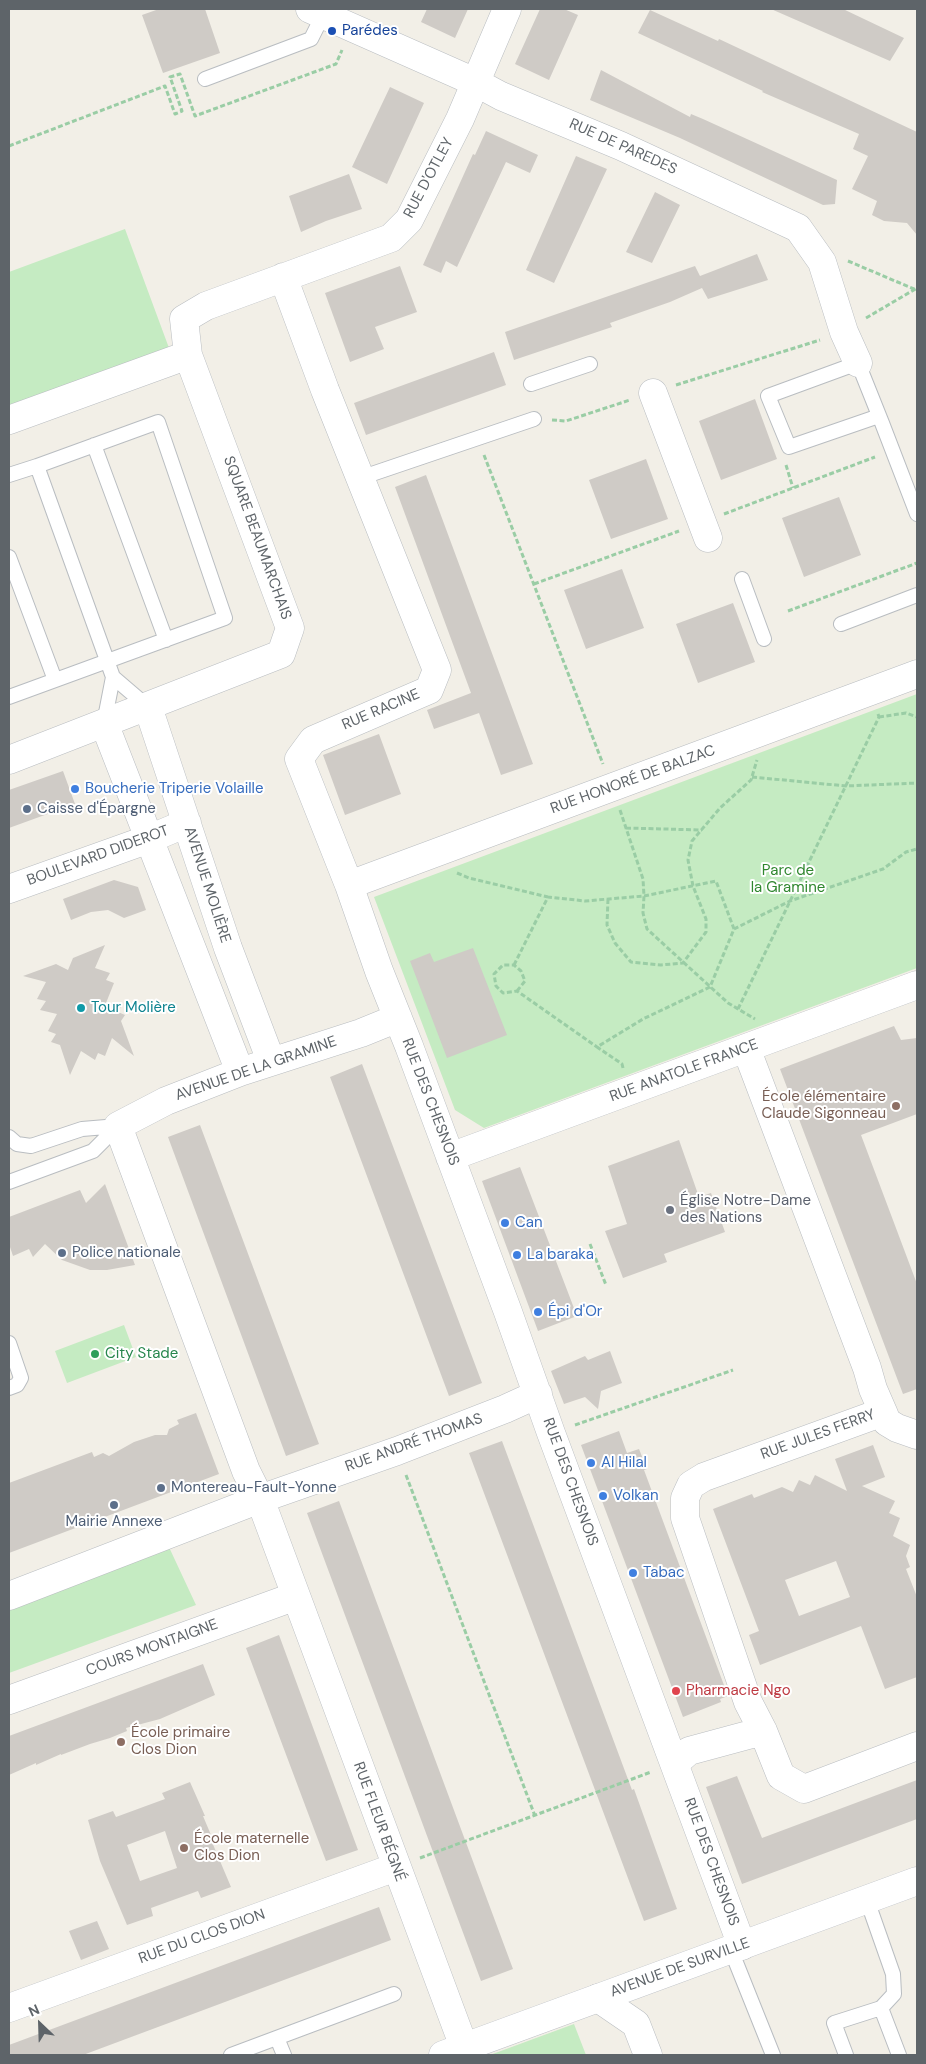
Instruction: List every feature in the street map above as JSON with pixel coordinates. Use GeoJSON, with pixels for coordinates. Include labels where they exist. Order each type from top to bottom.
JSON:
{"type":"FeatureCollection","features":[{"type":"Feature","properties":{"kind":"street","name":"RUE D'OTLEY"},"geometry":{"type":"LineString","coordinates":[[184,319],[206,306],[391,238],[410,220],[460,119],[507,9]]}},
{"type":"Feature","properties":{"kind":"street","name":"RUE DE PAREDES"},"geometry":{"type":"LineString","coordinates":[[316,12],[475,82],[501,96],[579,127],[798,228],[822,262],[844,332],[858,363]]}},
{"type":"Feature","properties":{"kind":"street","name":"RUE RACINE"},"geometry":{"type":"LineString","coordinates":[[283,277],[360,478],[437,670],[429,690],[313,740],[299,759],[349,885],[379,971],[398,1018]]}},
{"type":"Feature","properties":{"kind":"street","name":"SQUARE BEAUMARCHAIS"},"geometry":{"type":"LineString","coordinates":[[9,760],[281,654],[290,628],[188,355],[184,319]]}},
{"type":"Feature","properties":{"kind":"street"},"geometry":{"type":"LineString","coordinates":[[9,420],[188,355]]}},
{"type":"Feature","properties":{"kind":"street"},"geometry":{"type":"LineString","coordinates":[[654,392],[708,538]]}},
{"type":"Feature","properties":{"kind":"street","name":"RUE HONORÉ DE BALZAC"},"geometry":{"type":"LineString","coordinates":[[349,885],[917,674]]}},
{"type":"Feature","properties":{"kind":"street","name":"AVENUE MOLIÈRE"},"geometry":{"type":"LineString","coordinates":[[148,707],[228,948],[271,1061]]}},
{"type":"Feature","properties":{"kind":"street"},"geometry":{"type":"LineString","coordinates":[[104,723],[240,1072]]}},
{"type":"Feature","properties":{"kind":"street","name":"BOULEVARD DIDEROT"},"geometry":{"type":"LineString","coordinates":[[9,889],[149,839],[187,823]]}},
{"type":"Feature","properties":{"kind":"street","name":"RUE ANATOLE FRANCE"},"geometry":{"type":"LineString","coordinates":[[450,1157],[917,985]]}},
{"type":"Feature","properties":{"kind":"street","name":"AVENUE DE LA GRAMINE"},"geometry":{"type":"LineString","coordinates":[[118,1126],[166,1101],[240,1072],[361,1033],[398,1018]]}},
{"type":"Feature","properties":{"kind":"street","name":"RUE DES CHESNOIS"},"geometry":{"type":"LineString","coordinates":[[398,1018],[675,1763],[736,1948]]}},
{"type":"Feature","properties":{"kind":"street","name":"RUE JULES FERRY"},"geometry":{"type":"LineString","coordinates":[[758,1044],[873,1390],[883,1412],[704,1477],[691,1485],[685,1498],[685,1518],[748,1702],[763,1731],[781,1776],[804,1789],[917,1746]]}},
{"type":"Feature","properties":{"kind":"street","name":"RUE FLEUR BÉGNÉ"},"geometry":{"type":"LineString","coordinates":[[118,1126],[242,1462],[260,1499],[396,1866],[470,2049]]}},
{"type":"Feature","properties":{"kind":"street","name":"RUE ANDRÉ THOMAS"},"geometry":{"type":"LineString","coordinates":[[9,1596],[260,1499],[397,1451],[505,1409],[538,1394]]}},
{"type":"Feature","properties":{"kind":"street"},"geometry":{"type":"LineString","coordinates":[[883,1412],[887,1422],[897,1428],[917,1435]]}},
{"type":"Feature","properties":{"kind":"street","name":"COURS MONTAIGNE"},"geometry":{"type":"LineString","coordinates":[[9,1700],[296,1596]]}},
{"type":"Feature","properties":{"kind":"street"},"geometry":{"type":"LineString","coordinates":[[675,1763],[689,1751],[763,1731]]}},
{"type":"Feature","properties":{"kind":"street","name":"RUE DU CLOS DION"},"geometry":{"type":"LineString","coordinates":[[9,2008],[396,1866]]}},
{"type":"Feature","properties":{"kind":"street","name":"AVENUE DE SURVILLE"},"geometry":{"type":"LineString","coordinates":[[470,2049],[598,1998],[917,1881]]}},
{"type":"Feature","properties":{"kind":"street"},"geometry":{"type":"LineString","coordinates":[[598,1998],[636,2024],[648,2055]]}},
{"type":"Feature","properties":{"kind":"lane"},"geometry":{"type":"LineString","coordinates":[[205,79],[311,40],[316,12]]}},
{"type":"Feature","properties":{"kind":"lane"},"geometry":{"type":"LineString","coordinates":[[879,416],[789,447],[768,396],[858,363],[879,416],[917,514]]}},
{"type":"Feature","properties":{"kind":"lane"},"geometry":{"type":"LineString","coordinates":[[531,384],[590,364]]}},
{"type":"Feature","properties":{"kind":"lane"},"geometry":{"type":"LineString","coordinates":[[360,478],[534,419]]}},
{"type":"Feature","properties":{"kind":"lane"},"geometry":{"type":"LineString","coordinates":[[9,475],[158,422],[225,618],[9,697]]}},
{"type":"Feature","properties":{"kind":"lane"},"geometry":{"type":"LineString","coordinates":[[94,445],[166,640]]}},
{"type":"Feature","properties":{"kind":"lane"},"geometry":{"type":"LineString","coordinates":[[37,466],[113,677],[104,723]]}},
{"type":"Feature","properties":{"kind":"lane"},"geometry":{"type":"LineString","coordinates":[[9,557],[55,680]]}},
{"type":"Feature","properties":{"kind":"lane"},"geometry":{"type":"LineString","coordinates":[[742,579],[764,639]]}},
{"type":"Feature","properties":{"kind":"lane"},"geometry":{"type":"LineString","coordinates":[[841,624],[917,595]]}},
{"type":"Feature","properties":{"kind":"lane"},"geometry":{"type":"LineString","coordinates":[[113,677],[148,707]]}},
{"type":"Feature","properties":{"kind":"lane"},"geometry":{"type":"LineString","coordinates":[[9,1137],[17,1144],[31,1146],[82,1129],[118,1126]]}},
{"type":"Feature","properties":{"kind":"lane"},"geometry":{"type":"LineString","coordinates":[[9,1182],[93,1151],[118,1126]]}},
{"type":"Feature","properties":{"kind":"lane"},"geometry":{"type":"LineString","coordinates":[[9,1344],[21,1378],[17,1385],[9,1388]]}},
{"type":"Feature","properties":{"kind":"lane"},"geometry":{"type":"LineString","coordinates":[[846,2055],[834,2024],[881,2008],[894,1994],[893,1974],[867,1900]]}},
{"type":"Feature","properties":{"kind":"lane"},"geometry":{"type":"LineString","coordinates":[[736,1948],[772,2055]]}},
{"type":"Feature","properties":{"kind":"lane"},"geometry":{"type":"LineString","coordinates":[[231,2055],[394,1994]]}},
{"type":"Feature","properties":{"kind":"lane"},"geometry":{"type":"LineString","coordinates":[[881,2008],[899,2055]]}},
{"type":"Feature","properties":{"kind":"lane"},"geometry":{"type":"LineString","coordinates":[[278,2038],[284,2055]]}},
{"type":"Feature","properties":{"kind":"path"},"geometry":{"type":"LineString","coordinates":[[9,146],[165,86],[176,114],[182,111],[170,77],[180,74],[195,116],[336,64],[352,27]]}},
{"type":"Feature","properties":{"kind":"path"},"geometry":{"type":"LineString","coordinates":[[845,260],[916,288]]}},
{"type":"Feature","properties":{"kind":"path"},"geometry":{"type":"LineString","coordinates":[[534,419],[566,421],[844,332],[916,288]]}},
{"type":"Feature","properties":{"kind":"path"},"geometry":{"type":"LineString","coordinates":[[478,438],[612,787],[642,879],[643,913],[647,929],[710,987],[738,1009],[759,1021],[758,1044]]}},
{"type":"Feature","properties":{"kind":"path"},"geometry":{"type":"LineString","coordinates":[[789,447],[785,464],[793,488]]}},
{"type":"Feature","properties":{"kind":"path"},"geometry":{"type":"LineString","coordinates":[[788,611],[917,563]]}},
{"type":"Feature","properties":{"kind":"path"},"geometry":{"type":"LineString","coordinates":[[738,1009],[879,717],[869,692]]}},
{"type":"Feature","properties":{"kind":"path"},"geometry":{"type":"LineString","coordinates":[[879,717],[906,713],[917,717]]}},
{"type":"Feature","properties":{"kind":"path"},"geometry":{"type":"LineString","coordinates":[[608,899],[607,925],[614,943],[631,962],[662,965],[683,963],[706,932],[706,919],[692,886],[688,860],[692,842],[720,808],[752,778],[766,730]]}},
{"type":"Feature","properties":{"kind":"path"},"geometry":{"type":"LineString","coordinates":[[752,778],[846,786],[917,783]]}},
{"type":"Feature","properties":{"kind":"path"},"geometry":{"type":"LineString","coordinates":[[626,828],[702,830]]}},
{"type":"Feature","properties":{"kind":"path"},"geometry":{"type":"LineString","coordinates":[[597,1047],[643,1019],[710,987],[734,930],[790,901],[883,869],[906,852],[917,849]]}},
{"type":"Feature","properties":{"kind":"path"},"geometry":{"type":"LineString","coordinates":[[431,855],[434,864],[470,878],[548,897],[585,901],[644,896],[716,881],[734,930]]}},
{"type":"Feature","properties":{"kind":"path"},"geometry":{"type":"LineString","coordinates":[[514,965],[548,897]]}},
{"type":"Feature","properties":{"kind":"path"},"geometry":{"type":"LineString","coordinates":[[517,991],[525,981],[521,972],[514,965],[502,965],[494,974],[496,986],[503,993],[517,991],[622,1064],[631,1091]]}},
{"type":"Feature","properties":{"kind":"path"},"geometry":{"type":"LineString","coordinates":[[590,1244],[606,1285]]}},
{"type":"Feature","properties":{"kind":"path"},"geometry":{"type":"LineString","coordinates":[[551,1433],[733,1370]]}},
{"type":"Feature","properties":{"kind":"path"},"geometry":{"type":"LineString","coordinates":[[397,1451],[535,1816]]}},
{"type":"Feature","properties":{"kind":"path"},"geometry":{"type":"LineString","coordinates":[[396,1866],[675,1763]]}},
{"type":"Feature","properties":{"kind":"green space"},"geometry":{"type":"Polygon","coordinates":[[[125,229],[169,348],[9,405],[9,272],[125,229]]]}},
{"type":"Feature","properties":{"kind":"green space","name":"Parc de la Gramine"},"geometry":{"type":"Polygon","coordinates":[[[917,694],[917,968],[484,1128],[455,1110],[374,897],[917,694]]]}},
{"type":"Feature","properties":{"kind":"green space","name":"City Stade"},"geometry":{"type":"Polygon","coordinates":[[[124,1325],[136,1357],[67,1383],[55,1351],[124,1325]]]}},
{"type":"Feature","properties":{"kind":"green space"},"geometry":{"type":"Polygon","coordinates":[[[168,1545],[196,1605],[9,1673],[9,1607],[168,1545]]]}},
{"type":"Feature","properties":{"kind":"green space"},"geometry":{"type":"Polygon","coordinates":[[[574,2024],[586,2055],[490,2055],[574,2024]]]}},
{"type":"Feature","properties":{"kind":"building"},"geometry":{"type":"Polygon","coordinates":[[[159,9],[205,9],[220,53],[163,73],[142,15],[159,9]]]}},
{"type":"Feature","properties":{"kind":"building"},"geometry":{"type":"Polygon","coordinates":[[[427,9],[468,9],[455,38],[421,22],[427,9]]]}},
{"type":"Feature","properties":{"kind":"building"},"geometry":{"type":"Polygon","coordinates":[[[540,9],[564,9],[578,15],[549,80],[515,64],[540,9]]]}},
{"type":"Feature","properties":{"kind":"building"},"geometry":{"type":"Polygon","coordinates":[[[771,9],[843,9],[904,38],[890,61],[771,9]]]}},
{"type":"Feature","properties":{"kind":"building"},"geometry":{"type":"Polygon","coordinates":[[[650,10],[718,41],[719,39],[917,132],[917,235],[907,223],[884,221],[872,215],[877,201],[852,189],[868,156],[853,149],[859,134],[762,92],[638,33],[650,10]]]}},
{"type":"Feature","properties":{"kind":"building"},"geometry":{"type":"Polygon","coordinates":[[[601,70],[690,117],[691,114],[703,119],[837,180],[835,204],[823,205],[680,138],[590,100],[601,70]]]}},
{"type":"Feature","properties":{"kind":"building"},"geometry":{"type":"Polygon","coordinates":[[[390,87],[424,103],[387,184],[352,167],[390,87]]]}},
{"type":"Feature","properties":{"kind":"building"},"geometry":{"type":"Polygon","coordinates":[[[486,131],[538,155],[530,173],[506,162],[457,267],[446,261],[441,273],[423,265],[473,154],[475,155],[486,131]]]}},
{"type":"Feature","properties":{"kind":"building"},"geometry":{"type":"Polygon","coordinates":[[[576,156],[607,169],[554,283],[526,270],[576,156]]]}},
{"type":"Feature","properties":{"kind":"building"},"geometry":{"type":"Polygon","coordinates":[[[349,174],[362,209],[301,232],[289,196],[349,174]]]}},
{"type":"Feature","properties":{"kind":"building"},"geometry":{"type":"Polygon","coordinates":[[[655,192],[680,205],[652,263],[626,252],[655,192]]]}},
{"type":"Feature","properties":{"kind":"building"},"geometry":{"type":"Polygon","coordinates":[[[757,254],[768,280],[708,299],[702,288],[670,302],[610,323],[612,327],[514,360],[505,332],[695,266],[700,276],[757,254]]]}},
{"type":"Feature","properties":{"kind":"building"},"geometry":{"type":"Polygon","coordinates":[[[400,266],[417,312],[375,327],[384,349],[350,362],[325,293],[400,266]]]}},
{"type":"Feature","properties":{"kind":"building"},"geometry":{"type":"Polygon","coordinates":[[[494,352],[506,385],[366,435],[354,403],[494,352]]]}},
{"type":"Feature","properties":{"kind":"building"},"geometry":{"type":"Polygon","coordinates":[[[755,399],[777,459],[721,480],[699,421],[755,399]]]}},
{"type":"Feature","properties":{"kind":"building"},"geometry":{"type":"Polygon","coordinates":[[[646,459],[668,519],[611,539],[589,480],[646,459]]]}},
{"type":"Feature","properties":{"kind":"building"},"geometry":{"type":"Polygon","coordinates":[[[426,475],[533,764],[501,775],[479,713],[434,729],[427,710],[471,693],[395,487],[426,475]]]}},
{"type":"Feature","properties":{"kind":"building"},"geometry":{"type":"Polygon","coordinates":[[[839,497],[861,555],[804,577],[782,518],[839,497]]]}},
{"type":"Feature","properties":{"kind":"building"},"geometry":{"type":"Polygon","coordinates":[[[622,569],[644,628],[586,649],[564,590],[622,569]]]}},
{"type":"Feature","properties":{"kind":"building"},"geometry":{"type":"Polygon","coordinates":[[[733,603],[755,662],[698,683],[676,624],[733,603]]]}},
{"type":"Feature","properties":{"kind":"building"},"geometry":{"type":"Polygon","coordinates":[[[379,734],[401,794],[345,815],[323,755],[379,734]]]}},
{"type":"Feature","properties":{"kind":"building"},"geometry":{"type":"Polygon","coordinates":[[[63,771],[75,804],[9,828],[9,790],[63,771]]]}},
{"type":"Feature","properties":{"kind":"building"},"geometry":{"type":"Polygon","coordinates":[[[114,880],[138,887],[146,910],[124,918],[108,910],[91,912],[71,920],[63,899],[114,880]]]}},
{"type":"Feature","properties":{"kind":"building","name":"Tour Molière"},"geometry":{"type":"Polygon","coordinates":[[[105,945],[95,968],[110,973],[106,980],[114,983],[106,1003],[122,1005],[118,1012],[125,1015],[121,1021],[134,1056],[112,1038],[105,1056],[98,1053],[95,1060],[81,1051],[70,1075],[60,1045],[51,1042],[56,1034],[48,1031],[57,1014],[40,1010],[46,1001],[37,999],[46,982],[23,976],[56,964],[68,970],[73,958],[105,945]]]}},
{"type":"Feature","properties":{"kind":"building"},"geometry":{"type":"Polygon","coordinates":[[[473,948],[507,1035],[447,1058],[410,961],[430,953],[434,962],[473,948]]]}},
{"type":"Feature","properties":{"kind":"building"},"geometry":{"type":"Polygon","coordinates":[[[894,1026],[901,1040],[917,1038],[917,1114],[861,1135],[917,1284],[917,1389],[903,1394],[780,1069],[894,1026]]]}},
{"type":"Feature","properties":{"kind":"building"},"geometry":{"type":"Polygon","coordinates":[[[362,1064],[482,1383],[449,1396],[330,1077],[362,1064]]]}},
{"type":"Feature","properties":{"kind":"building"},"geometry":{"type":"Polygon","coordinates":[[[200,1125],[319,1444],[286,1456],[168,1137],[200,1125]]]}},
{"type":"Feature","properties":{"kind":"building","name":"Église Notre-Dame des Nations"},"geometry":{"type":"Polygon","coordinates":[[[679,1140],[699,1197],[711,1193],[725,1232],[664,1254],[667,1262],[623,1278],[605,1231],[627,1224],[608,1166],[679,1140]]]}},
{"type":"Feature","properties":{"kind":"building"},"geometry":{"type":"Polygon","coordinates":[[[520,1167],[577,1316],[538,1331],[482,1181],[520,1167]]]}},
{"type":"Feature","properties":{"kind":"building"},"geometry":{"type":"Polygon","coordinates":[[[105,1184],[135,1265],[107,1270],[90,1270],[62,1260],[45,1244],[33,1257],[29,1249],[13,1256],[9,1244],[9,1217],[80,1190],[86,1203],[105,1184]]]}},
{"type":"Feature","properties":{"kind":"building"},"geometry":{"type":"Polygon","coordinates":[[[610,1351],[622,1383],[601,1391],[598,1409],[585,1397],[564,1404],[551,1371],[585,1356],[588,1360],[610,1351]]]}},
{"type":"Feature","properties":{"kind":"building"},"geometry":{"type":"Polygon","coordinates":[[[196,1413],[219,1474],[9,1553],[9,1483],[92,1452],[94,1457],[103,1453],[109,1456],[134,1442],[155,1435],[167,1435],[169,1429],[179,1424],[177,1420],[196,1413]]]}},
{"type":"Feature","properties":{"kind":"building"},"geometry":{"type":"Polygon","coordinates":[[[619,1431],[627,1453],[639,1449],[647,1469],[644,1470],[728,1696],[720,1699],[721,1702],[683,1717],[581,1445],[619,1431]]]}},
{"type":"Feature","properties":{"kind":"building"},"geometry":{"type":"Polygon","coordinates":[[[502,1441],[632,1790],[634,1789],[677,1909],[644,1921],[469,1453],[502,1441]]]}},
{"type":"Feature","properties":{"kind":"building"},"geometry":{"type":"Polygon","coordinates":[[[873,1445],[885,1477],[862,1486],[895,1501],[889,1513],[900,1518],[893,1536],[910,1545],[906,1556],[910,1567],[906,1569],[917,1597],[917,1677],[885,1689],[861,1626],[760,1665],[749,1635],[759,1631],[713,1509],[752,1494],[754,1498],[782,1487],[793,1492],[799,1480],[810,1485],[815,1475],[847,1491],[835,1459],[873,1445]],[[836,1561],[785,1580],[799,1616],[850,1597],[836,1561]]]}},
{"type":"Feature","properties":{"kind":"building"},"geometry":{"type":"Polygon","coordinates":[[[339,1501],[513,1969],[481,1981],[307,1513],[339,1501]]]}},
{"type":"Feature","properties":{"kind":"building"},"geometry":{"type":"Polygon","coordinates":[[[279,1635],[358,1850],[326,1861],[246,1648],[279,1635]]]}},
{"type":"Feature","properties":{"kind":"building"},"geometry":{"type":"Polygon","coordinates":[[[203,1664],[215,1695],[160,1719],[126,1728],[127,1731],[110,1738],[61,1754],[36,1765],[36,1763],[9,1775],[9,1736],[203,1664]]]}},
{"type":"Feature","properties":{"kind":"building"},"geometry":{"type":"Polygon","coordinates":[[[737,1776],[762,1838],[917,1780],[917,1819],[742,1884],[706,1787],[737,1776]]]}},
{"type":"Feature","properties":{"kind":"building"},"geometry":{"type":"Polygon","coordinates":[[[190,1782],[205,1816],[203,1816],[211,1835],[209,1835],[231,1887],[201,1898],[198,1891],[151,1908],[153,1916],[127,1925],[100,1861],[88,1820],[113,1811],[116,1817],[165,1799],[162,1793],[190,1782]],[[165,1831],[127,1845],[140,1881],[177,1868],[165,1831]]]}},
{"type":"Feature","properties":{"kind":"building"},"geometry":{"type":"Polygon","coordinates":[[[379,1907],[391,1940],[83,2055],[9,2055],[9,2045],[379,1907]]]}},
{"type":"Feature","properties":{"kind":"building"},"geometry":{"type":"Polygon","coordinates":[[[97,1921],[109,1949],[81,1960],[69,1931],[97,1921]]]}},
{"type":"Feature","properties":{"kind":"place","name":"Parédes"},"geometry":{"type":"Point","coordinates":[332,31]}},
{"type":"Feature","properties":{"kind":"place","name":"Boucherie Triperie Volaille"},"geometry":{"type":"Point","coordinates":[75,789]}},
{"type":"Feature","properties":{"kind":"place","name":"Caisse d'Épargne"},"geometry":{"type":"Point","coordinates":[27,809]}},
{"type":"Feature","properties":{"kind":"place","name":"Tour Molière"},"geometry":{"type":"Point","coordinates":[81,1008]}},
{"type":"Feature","properties":{"kind":"place","name":"École élémentaire Claude Sigonneau"},"geometry":{"type":"Point","coordinates":[896,1106]}},
{"type":"Feature","properties":{"kind":"place","name":"Église Notre-Dame des Nations"},"geometry":{"type":"Point","coordinates":[670,1210]}},
{"type":"Feature","properties":{"kind":"place","name":"Can"},"geometry":{"type":"Point","coordinates":[505,1223]}},
{"type":"Feature","properties":{"kind":"place","name":"Police nationale"},"geometry":{"type":"Point","coordinates":[62,1253]}},
{"type":"Feature","properties":{"kind":"place","name":"La baraka"},"geometry":{"type":"Point","coordinates":[517,1255]}},
{"type":"Feature","properties":{"kind":"place","name":"Épi d'Or"},"geometry":{"type":"Point","coordinates":[538,1312]}},
{"type":"Feature","properties":{"kind":"place","name":"City Stade"},"geometry":{"type":"Point","coordinates":[95,1354]}},
{"type":"Feature","properties":{"kind":"place","name":"Al Hilal"},"geometry":{"type":"Point","coordinates":[591,1463]}},
{"type":"Feature","properties":{"kind":"place","name":"Montereau-Fault-Yonne"},"geometry":{"type":"Point","coordinates":[161,1488]}},
{"type":"Feature","properties":{"kind":"place","name":"Volkan"},"geometry":{"type":"Point","coordinates":[603,1496]}},
{"type":"Feature","properties":{"kind":"place","name":"Mairie Annexe"},"geometry":{"type":"Point","coordinates":[114,1505]}},
{"type":"Feature","properties":{"kind":"place","name":"Tabac"},"geometry":{"type":"Point","coordinates":[633,1573]}},
{"type":"Feature","properties":{"kind":"place","name":"Pharmacie Ngo"},"geometry":{"type":"Point","coordinates":[676,1691]}},
{"type":"Feature","properties":{"kind":"place","name":"École primaire Clos Dion"},"geometry":{"type":"Point","coordinates":[121,1742]}},
{"type":"Feature","properties":{"kind":"place","name":"École maternelle Clos Dion"},"geometry":{"type":"Point","coordinates":[184,1848]}}]}
